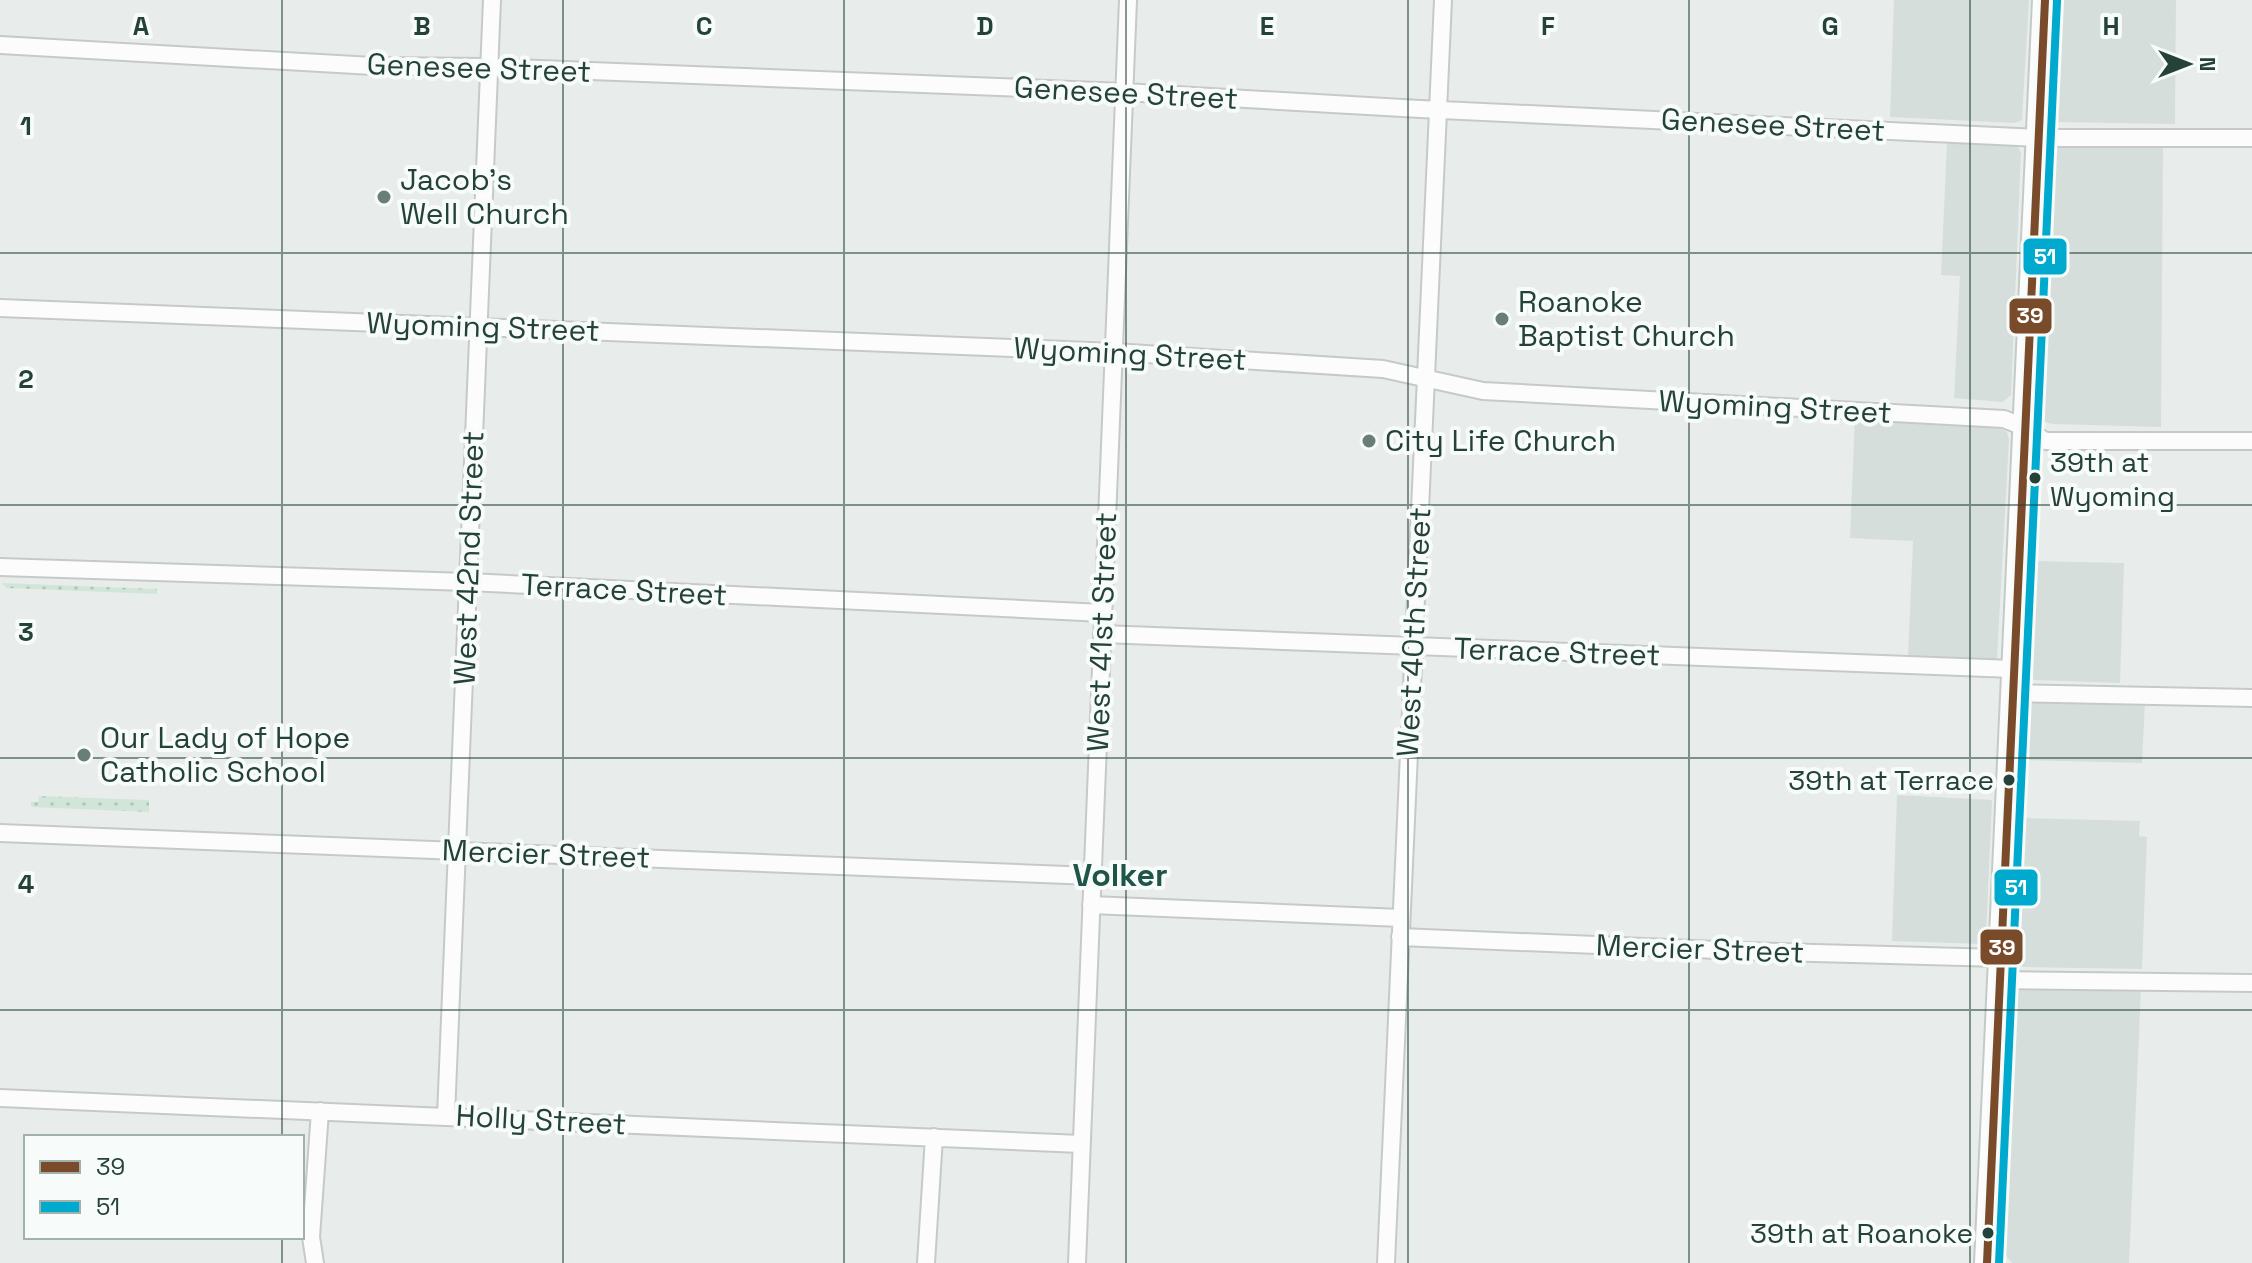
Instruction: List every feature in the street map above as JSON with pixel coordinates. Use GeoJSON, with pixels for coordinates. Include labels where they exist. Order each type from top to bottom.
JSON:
{"type":"FeatureCollection","features":[{"type":"Feature","properties":{"kind":"main road"},"geometry":{"type":"LineString","coordinates":[[1987,1263],[2045,0]]}},
{"type":"Feature","properties":{"kind":"street","name":"West 42nd Street"},"geometry":{"type":"LineString","coordinates":[[446,1116],[492,0]]}},
{"type":"Feature","properties":{"kind":"street","name":"West 41st Street"},"geometry":{"type":"LineString","coordinates":[[1077,1263],[1128,0]]}},
{"type":"Feature","properties":{"kind":"street","name":"West 40th Street"},"geometry":{"type":"LineString","coordinates":[[1386,1263],[1443,0]]}},
{"type":"Feature","properties":{"kind":"street","name":"Genesee Street"},"geometry":{"type":"LineString","coordinates":[[0,45],[373,66],[490,67],[1124,92],[2038,138],[2252,138]]}},
{"type":"Feature","properties":{"kind":"street","name":"Wyoming Street"},"geometry":{"type":"LineString","coordinates":[[0,308],[1114,352],[1383,369],[1483,391],[2004,419],[2024,427],[2045,441],[2252,441]]}},
{"type":"Feature","properties":{"kind":"street","name":"Terrace Street"},"geometry":{"type":"LineString","coordinates":[[0,567],[468,582],[1103,613]]}},
{"type":"Feature","properties":{"kind":"street","name":"Terrace Street"},"geometry":{"type":"LineString","coordinates":[[1102,634],[1414,647],[2013,681],[2252,698]]}},
{"type":"Feature","properties":{"kind":"street","name":"Mercier Street"},"geometry":{"type":"LineString","coordinates":[[0,833],[1092,876]]}},
{"type":"Feature","properties":{"kind":"street"},"geometry":{"type":"LineString","coordinates":[[1091,905],[1401,918]]}},
{"type":"Feature","properties":{"kind":"street","name":"Mercier Street"},"geometry":{"type":"LineString","coordinates":[[1400,937],[1742,951],[2252,983]]}},
{"type":"Feature","properties":{"kind":"street","name":"Holly Street"},"geometry":{"type":"LineString","coordinates":[[0,1098],[1081,1144]]}},
{"type":"Feature","properties":{"kind":"street"},"geometry":{"type":"LineString","coordinates":[[315,1263],[311,1237],[320,1111]]}},
{"type":"Feature","properties":{"kind":"street"},"geometry":{"type":"LineString","coordinates":[[926,1263],[934,1137]]}},
{"type":"Feature","properties":{"kind":"shaded area"},"geometry":{"type":"Polygon","coordinates":[[[1894,0],[2029,0],[2022,120],[2014,123],[1890,117],[1894,0]]]}},
{"type":"Feature","properties":{"kind":"shaded area"},"geometry":{"type":"Polygon","coordinates":[[[2059,0],[2176,0],[2175,124],[2056,122],[2059,0]]]}},
{"type":"Feature","properties":{"kind":"shaded area"},"geometry":{"type":"Polygon","coordinates":[[[1947,143],[2014,145],[2021,153],[2011,395],[2003,402],[1954,398],[1960,276],[1941,275],[1947,143]]]}},
{"type":"Feature","properties":{"kind":"shaded area"},"geometry":{"type":"Polygon","coordinates":[[[2057,146],[2163,146],[2161,427],[2053,424],[2045,422],[2042,416],[2051,154],[2057,146]]]}},
{"type":"Feature","properties":{"kind":"shaded area"},"geometry":{"type":"Polygon","coordinates":[[[1855,416],[1994,425],[2007,432],[1997,659],[1908,656],[1913,541],[1850,538],[1855,416]]]}},
{"type":"Feature","properties":{"kind":"shaded area"},"geometry":{"type":"Polygon","coordinates":[[[2035,561],[2124,563],[2120,683],[2034,680],[2030,677],[2035,561]]]}},
{"type":"Feature","properties":{"kind":"shaded area"},"geometry":{"type":"Polygon","coordinates":[[[2031,702],[2145,703],[2142,763],[2024,760],[2027,709],[2031,702]]]}},
{"type":"Feature","properties":{"kind":"shaded area"},"geometry":{"type":"Polygon","coordinates":[[[1897,795],[1992,800],[1986,937],[1981,944],[1892,941],[1897,795]]]}},
{"type":"Feature","properties":{"kind":"shaded area"},"geometry":{"type":"Polygon","coordinates":[[[2021,818],[2140,821],[2139,836],[2147,837],[2142,969],[2023,967],[2018,964],[2021,818]]]}},
{"type":"Feature","properties":{"kind":"shaded area"},"geometry":{"type":"Polygon","coordinates":[[[2022,989],[2141,989],[2129,1263],[2012,1263],[2004,1253],[2014,994],[2022,989]]]}},
{"type":"Feature","properties":{"kind":"green space"},"geometry":{"type":"Polygon","coordinates":[[[2,583],[157,589],[157,594],[6,588],[2,583]]]}},
{"type":"Feature","properties":{"kind":"green space"},"geometry":{"type":"Polygon","coordinates":[[[39,796],[149,800],[149,812],[31,807],[31,802],[38,802],[39,796]]]}},
{"type":"Feature","properties":{"kind":"transit line","name":"39"},"geometry":{"type":"LineString","coordinates":[[1987,1263],[2045,0]]}},
{"type":"Feature","properties":{"kind":"transit line","name":"51"},"geometry":{"type":"LineString","coordinates":[[1999,1263],[2057,1]]}},
{"type":"Feature","properties":{"kind":"place","name":"Jacob's Well Church"},"geometry":{"type":"Point","coordinates":[384,197]}},
{"type":"Feature","properties":{"kind":"place","name":"Roanoke Baptist Church"},"geometry":{"type":"Point","coordinates":[1502,319]}},
{"type":"Feature","properties":{"kind":"place","name":"City Life Church"},"geometry":{"type":"Point","coordinates":[1369,441]}},
{"type":"Feature","properties":{"kind":"place","name":"39th at Wyoming"},"geometry":{"type":"Point","coordinates":[2035,478]}},
{"type":"Feature","properties":{"kind":"place","name":"Our Lady of Hope Catholic School"},"geometry":{"type":"Point","coordinates":[84,755]}},
{"type":"Feature","properties":{"kind":"place","name":"39th at Terrace"},"geometry":{"type":"Point","coordinates":[2009,780]}},
{"type":"Feature","properties":{"kind":"place","name":"39th at Roanoke"},"geometry":{"type":"Point","coordinates":[1988,1233]}},
{"type":"Feature","properties":{"kind":"district","name":"Volker"},"geometry":{"type":"Point","coordinates":[1120,875]}}]}
